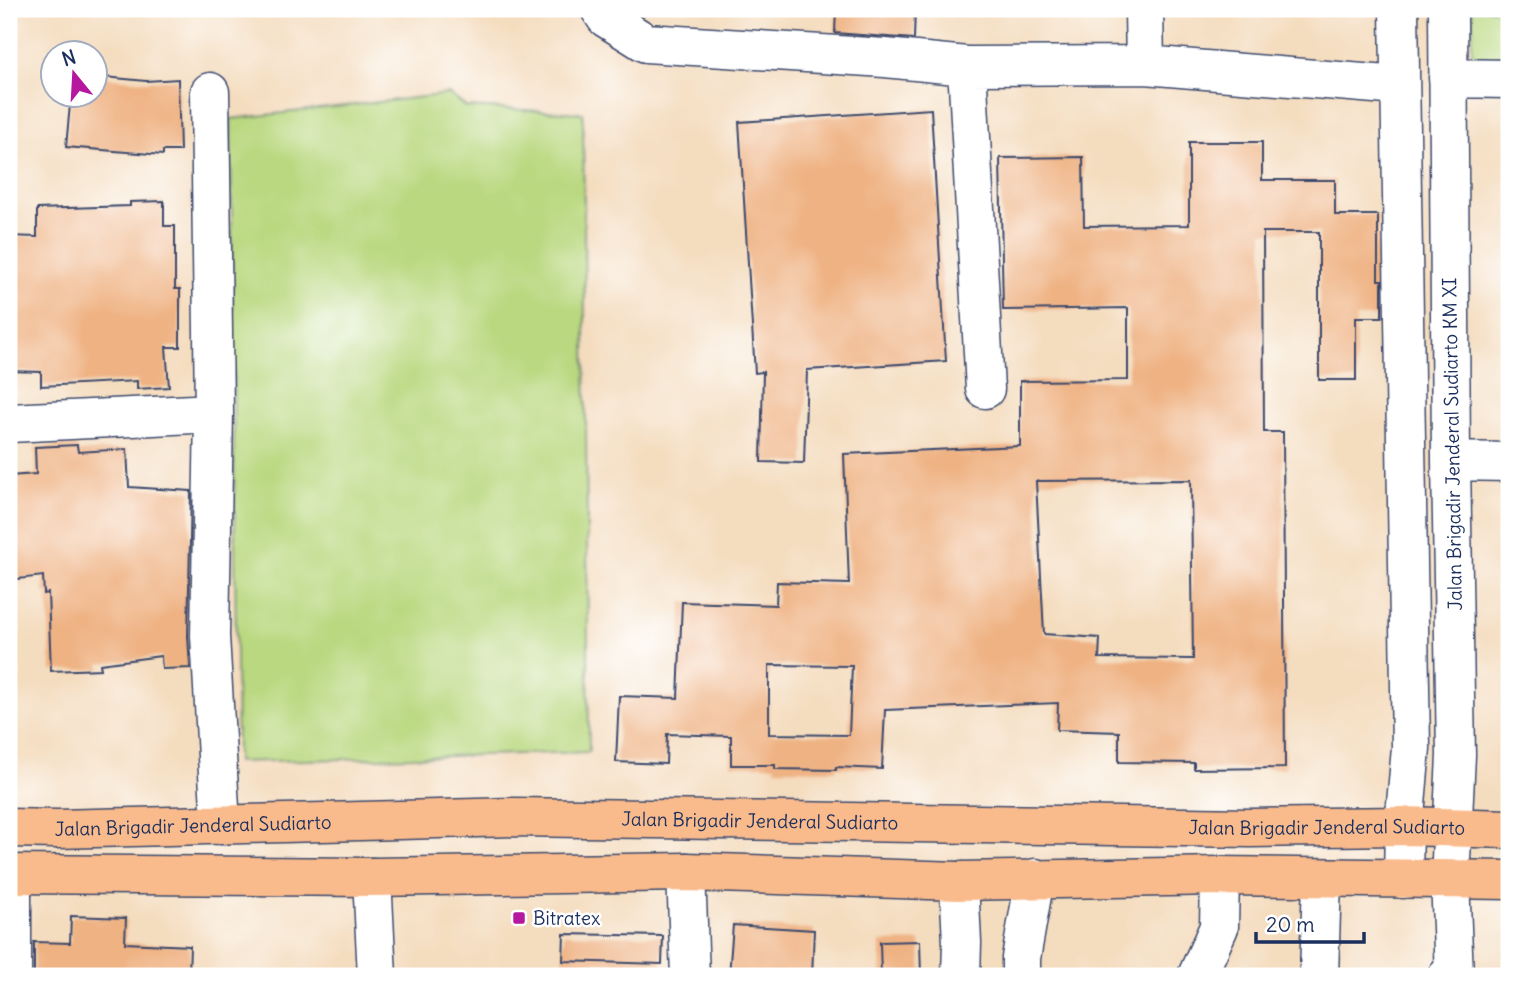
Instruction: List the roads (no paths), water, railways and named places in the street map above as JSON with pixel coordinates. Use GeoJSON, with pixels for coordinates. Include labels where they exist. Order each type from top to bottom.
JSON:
{"type":"FeatureCollection","features":[{"type":"Feature","properties":{"kind":"main road","name":"Jalan Brigadir Jenderal Sudiarto"},"geometry":{"type":"LineString","coordinates":[[9,828],[514,817],[1251,828],[1404,826],[1509,829]]}},
{"type":"Feature","properties":{"kind":"main road"},"geometry":{"type":"LineString","coordinates":[[11,874],[372,877],[686,872],[959,881],[1220,876],[1509,880]]}},
{"type":"Feature","properties":{"kind":"street"},"geometry":{"type":"LineString","coordinates":[[600,9],[606,18],[646,43],[885,58],[967,66],[1145,65],[1399,86]]}},
{"type":"Feature","properties":{"kind":"street"},"geometry":{"type":"LineString","coordinates":[[1144,9],[1145,65]]}},
{"type":"Feature","properties":{"kind":"street"},"geometry":{"type":"LineString","coordinates":[[1399,9],[1411,748],[1404,826],[1403,879]]}},
{"type":"Feature","properties":{"kind":"street","name":"Jalan Brigadir Jenderal Sudiarto KM XI"},"geometry":{"type":"LineString","coordinates":[[1448,9],[1456,755],[1450,880],[1452,976]]}},
{"type":"Feature","properties":{"kind":"street"},"geometry":{"type":"LineString","coordinates":[[967,66],[985,390]]}},
{"type":"Feature","properties":{"kind":"street"},"geometry":{"type":"LineString","coordinates":[[1448,78],[1509,79]]}},
{"type":"Feature","properties":{"kind":"street"},"geometry":{"type":"LineString","coordinates":[[210,92],[214,413],[210,636],[221,825]]}},
{"type":"Feature","properties":{"kind":"street"},"geometry":{"type":"LineString","coordinates":[[9,423],[214,413]]}},
{"type":"Feature","properties":{"kind":"street"},"geometry":{"type":"LineString","coordinates":[[1451,461],[1509,462]]}},
{"type":"Feature","properties":{"kind":"street"},"geometry":{"type":"LineString","coordinates":[[686,872],[690,976]]}},
{"type":"Feature","properties":{"kind":"street"},"geometry":{"type":"LineString","coordinates":[[11,874],[12,976]]}},
{"type":"Feature","properties":{"kind":"street"},"geometry":{"type":"LineString","coordinates":[[1197,976],[1219,927],[1220,876]]}},
{"type":"Feature","properties":{"kind":"street"},"geometry":{"type":"LineString","coordinates":[[372,877],[377,976]]}},
{"type":"Feature","properties":{"kind":"street"},"geometry":{"type":"LineString","coordinates":[[1021,976],[1021,958],[1035,878]]}},
{"type":"Feature","properties":{"kind":"street"},"geometry":{"type":"LineString","coordinates":[[1318,976],[1322,878]]}},
{"type":"Feature","properties":{"kind":"street"},"geometry":{"type":"LineString","coordinates":[[959,881],[961,976]]}},
{"type":"Feature","properties":{"kind":"place","name":"Bitratex"},"geometry":{"type":"Point","coordinates":[519,918]}}]}
